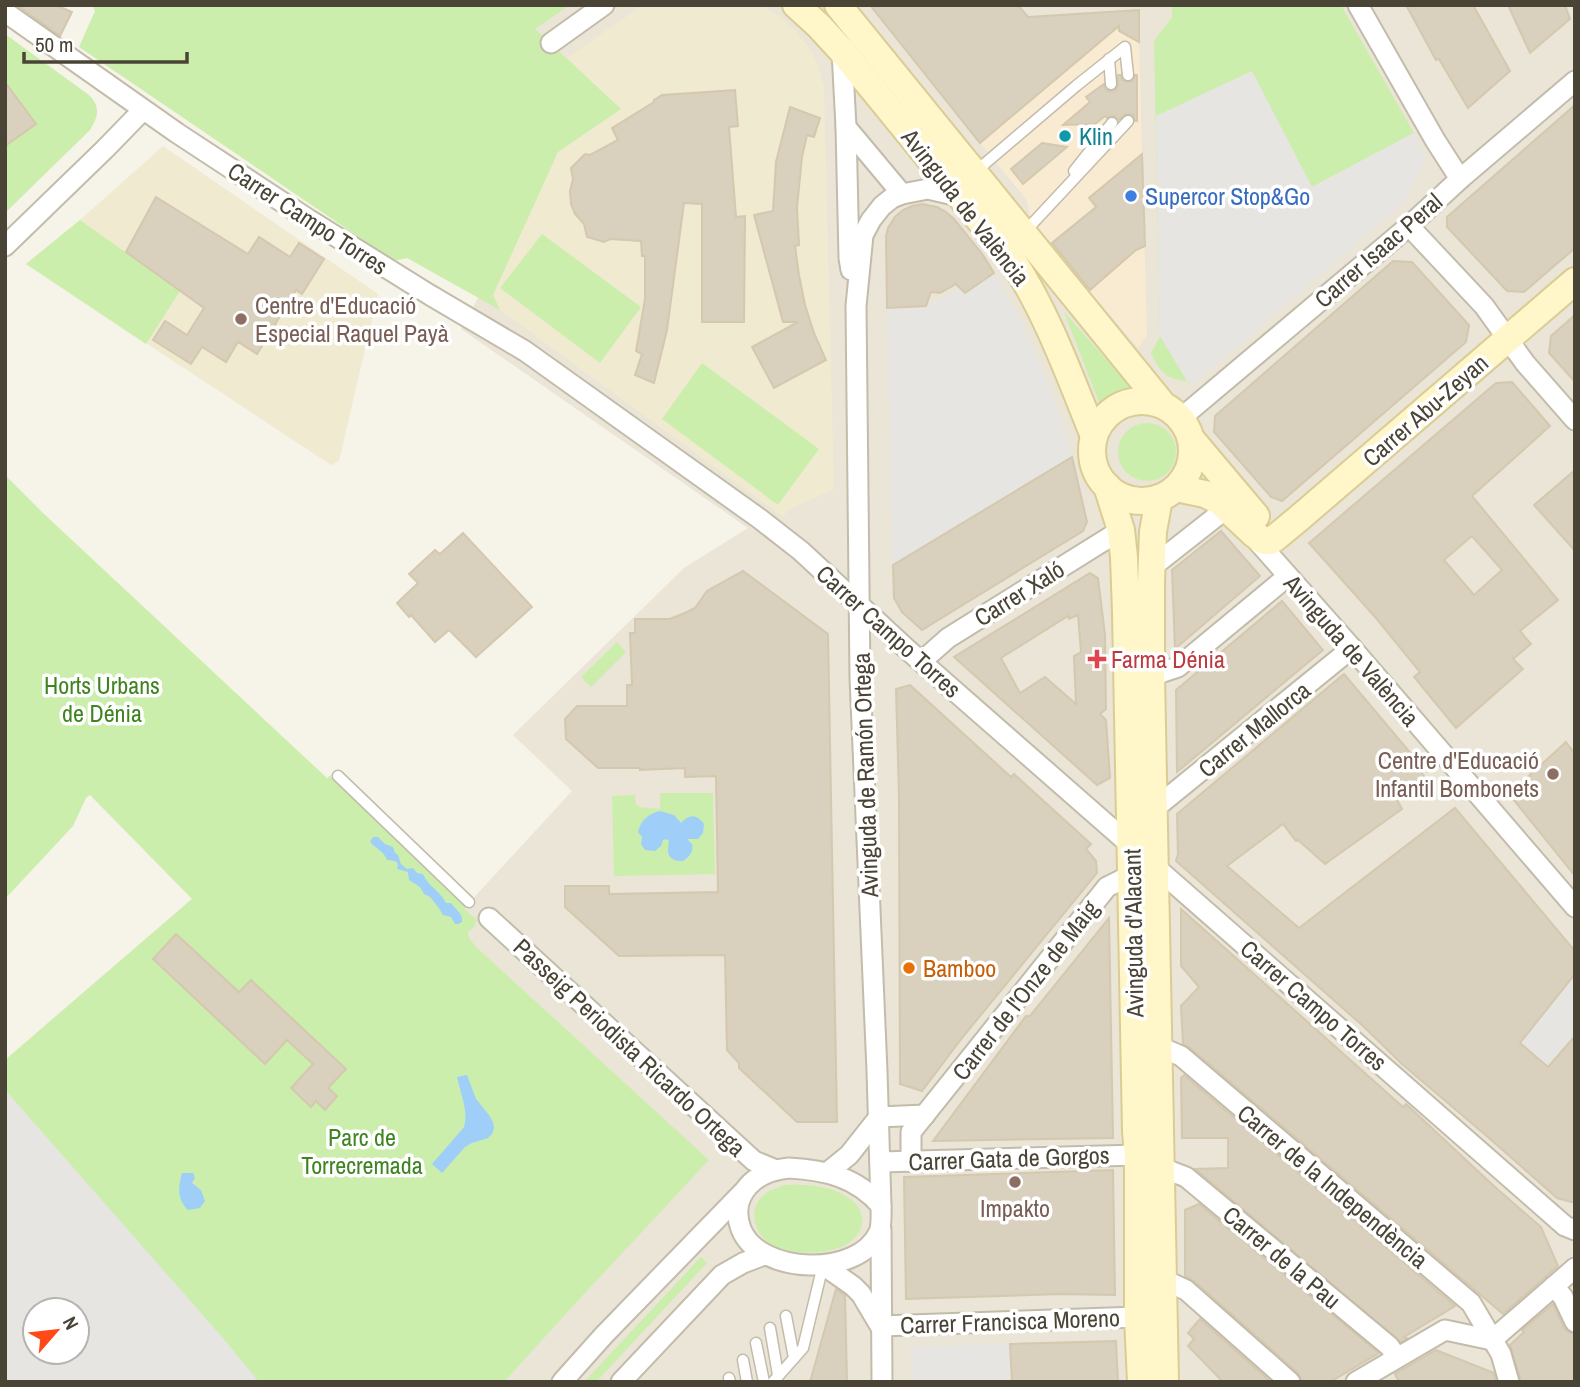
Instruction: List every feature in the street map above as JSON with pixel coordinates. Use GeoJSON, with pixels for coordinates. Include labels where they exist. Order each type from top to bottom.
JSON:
{"type":"FeatureCollection","features":[{"type":"Feature","properties":{"kind":"main road","name":"Avinguda de València"},"geometry":{"type":"LineString","coordinates":[[796,5],[842,51],[1013,261],[1042,314],[1094,436]]}},
{"type":"Feature","properties":{"kind":"main road","name":"Avinguda de València"},"geometry":{"type":"LineString","coordinates":[[839,6],[975,172],[1027,227],[1178,421],[1275,538],[1270,541],[1258,538],[1212,497],[1168,493]]}},
{"type":"Feature","properties":{"kind":"main road","name":"Carrer Abu-Zeyan"},"geometry":{"type":"LineString","coordinates":[[1275,538],[1575,281]]}},
{"type":"Feature","properties":{"kind":"main road"},"geometry":{"type":"LineString","coordinates":[[1149,401],[1178,421],[1193,453],[1185,478],[1168,493],[1145,501],[1118,495],[1107,486],[1094,463],[1092,450],[1094,436],[1109,413],[1121,405],[1149,401]]}},
{"type":"Feature","properties":{"kind":"main road","name":"Avinguda d'Alacant"},"geometry":{"type":"LineString","coordinates":[[1107,486],[1121,530],[1126,612],[1132,847],[1144,870],[1158,1046],[1138,1317],[1140,1382]]}},
{"type":"Feature","properties":{"kind":"main road","name":"Avinguda d'Alacant"},"geometry":{"type":"LineString","coordinates":[[1165,1382],[1162,1279],[1149,1161],[1136,1131],[1144,870],[1154,809],[1151,676],[1153,525],[1168,493]]}},
{"type":"Feature","properties":{"kind":"street"},"geometry":{"type":"LineString","coordinates":[[551,43],[604,5]]}},
{"type":"Feature","properties":{"kind":"street"},"geometry":{"type":"LineString","coordinates":[[1358,5],[1460,179]]}},
{"type":"Feature","properties":{"kind":"street","name":"Carrer Campo Torres"},"geometry":{"type":"LineString","coordinates":[[5,12],[177,134],[308,219],[524,351],[760,519],[801,551],[1132,847]]}},
{"type":"Feature","properties":{"kind":"street","name":"Avinguda de Ramón Ortega"},"geometry":{"type":"LineString","coordinates":[[842,51],[849,257],[856,306]]}},
{"type":"Feature","properties":{"kind":"street","name":"Carrer Isaac Peral"},"geometry":{"type":"LineString","coordinates":[[1178,421],[1409,226],[1575,81]]}},
{"type":"Feature","properties":{"kind":"street"},"geometry":{"type":"LineString","coordinates":[[5,247],[143,110]]}},
{"type":"Feature","properties":{"kind":"street"},"geometry":{"type":"LineString","coordinates":[[846,127],[902,194],[928,189],[958,196]]}},
{"type":"Feature","properties":{"kind":"street","name":"Avinguda de Ramón Ortega"},"geometry":{"type":"LineString","coordinates":[[880,1206],[879,1117],[860,678],[856,306],[863,235],[882,206],[902,194]]}},
{"type":"Feature","properties":{"kind":"street"},"geometry":{"type":"LineString","coordinates":[[1409,226],[1483,306],[1525,363],[1575,420]]}},
{"type":"Feature","properties":{"kind":"street"},"geometry":{"type":"LineString","coordinates":[[1152,567],[1233,514]]}},
{"type":"Feature","properties":{"kind":"street","name":"Avinguda de València"},"geometry":{"type":"LineString","coordinates":[[1233,514],[1575,907]]}},
{"type":"Feature","properties":{"kind":"street","name":"Carrer Xaló"},"geometry":{"type":"LineString","coordinates":[[922,662],[948,638],[1121,530]]}},
{"type":"Feature","properties":{"kind":"street"},"geometry":{"type":"LineString","coordinates":[[1151,676],[1178,667],[1288,576]]}},
{"type":"Feature","properties":{"kind":"street","name":"Carrer Mallorca"},"geometry":{"type":"LineString","coordinates":[[1154,809],[1352,648]]}},
{"type":"Feature","properties":{"kind":"street","name":"Carrer Campo Torres"},"geometry":{"type":"LineString","coordinates":[[1144,870],[1565,1226],[1575,1230]]}},
{"type":"Feature","properties":{"kind":"street","name":"Carrer de l'Onze de Maig"},"geometry":{"type":"LineString","coordinates":[[911,1161],[911,1132],[1107,887],[1144,870]]}},
{"type":"Feature","properties":{"kind":"street","name":"Passeig Periodista Ricardo Ortega"},"geometry":{"type":"LineString","coordinates":[[489,918],[754,1161],[776,1170]]}},
{"type":"Feature","properties":{"kind":"street","name":"Carrer de la Independència"},"geometry":{"type":"LineString","coordinates":[[1158,1046],[1181,1056],[1471,1303],[1501,1354],[1509,1382]]}},
{"type":"Feature","properties":{"kind":"street"},"geometry":{"type":"LineString","coordinates":[[828,1172],[849,1155],[879,1117],[925,1115]]}},
{"type":"Feature","properties":{"kind":"street","name":"Carrer Gata de Gorgos"},"geometry":{"type":"LineString","coordinates":[[880,1162],[1149,1161]]}},
{"type":"Feature","properties":{"kind":"street","name":"Carrer de la Pau"},"geometry":{"type":"LineString","coordinates":[[1149,1161],[1186,1177],[1389,1346],[1397,1357]]}},
{"type":"Feature","properties":{"kind":"street"},"geometry":{"type":"LineString","coordinates":[[562,1382],[745,1189],[765,1173],[805,1169],[842,1176],[869,1193],[880,1206],[882,1382]]}},
{"type":"Feature","properties":{"kind":"street"},"geometry":{"type":"LineString","coordinates":[[745,1189],[737,1206],[739,1223],[748,1242],[764,1255],[785,1262],[823,1265],[855,1255],[874,1241],[881,1229]]}},
{"type":"Feature","properties":{"kind":"street"},"geometry":{"type":"LineString","coordinates":[[621,1382],[722,1275],[764,1255]]}},
{"type":"Feature","properties":{"kind":"street"},"geometry":{"type":"LineString","coordinates":[[823,1265],[861,1294],[881,1326]]}},
{"type":"Feature","properties":{"kind":"street"},"geometry":{"type":"LineString","coordinates":[[1356,1382],[1445,1330],[1492,1340],[1575,1268]]}},
{"type":"Feature","properties":{"kind":"street"},"geometry":{"type":"LineString","coordinates":[[1162,1279],[1186,1290],[1290,1382]]}},
{"type":"Feature","properties":{"kind":"street"},"geometry":{"type":"LineString","coordinates":[[1554,1286],[1563,1297],[1575,1322]]}},
{"type":"Feature","properties":{"kind":"street","name":"Carrer Francisca Moreno"},"geometry":{"type":"LineString","coordinates":[[881,1326],[1138,1317]]}},
{"type":"Feature","properties":{"kind":"lane"},"geometry":{"type":"LineString","coordinates":[[975,172],[1125,47],[1128,75]]}},
{"type":"Feature","properties":{"kind":"lane"},"geometry":{"type":"LineString","coordinates":[[1109,59],[1111,84]]}},
{"type":"Feature","properties":{"kind":"lane"},"geometry":{"type":"LineString","coordinates":[[1027,227],[1128,121]]}},
{"type":"Feature","properties":{"kind":"lane"},"geometry":{"type":"LineString","coordinates":[[1027,227],[1112,123]]}},
{"type":"Feature","properties":{"kind":"lane"},"geometry":{"type":"LineString","coordinates":[[338,776],[469,902]]}},
{"type":"Feature","properties":{"kind":"lane"},"geometry":{"type":"LineString","coordinates":[[775,1379],[803,1348],[823,1265]]}},
{"type":"Feature","properties":{"kind":"lane"},"geometry":{"type":"LineString","coordinates":[[786,1316],[794,1358]]}},
{"type":"Feature","properties":{"kind":"lane"},"geometry":{"type":"LineString","coordinates":[[769,1328],[775,1379]]}},
{"type":"Feature","properties":{"kind":"lane"},"geometry":{"type":"LineString","coordinates":[[756,1343],[764,1382]]}},
{"type":"Feature","properties":{"kind":"lane"},"geometry":{"type":"LineString","coordinates":[[743,1360],[747,1382]]}},
{"type":"Feature","properties":{"kind":"shaded area"},"geometry":{"type":"Polygon","coordinates":[[[473,5],[1575,5],[1575,1382],[5,1382],[5,1060],[330,776],[466,906],[572,791],[513,735],[684,568],[748,528],[461,329],[558,152],[473,5]]]}},
{"type":"Feature","properties":{"kind":"shaded area"},"geometry":{"type":"Polygon","coordinates":[[[643,5],[762,5],[795,30],[811,51],[824,86],[834,489],[788,510],[783,517],[500,310],[493,295],[558,152],[620,109],[567,58],[643,5]]]}},
{"type":"Feature","properties":{"kind":"shaded area"},"geometry":{"type":"Polygon","coordinates":[[[1116,29],[1139,42],[1147,335],[1138,348],[1032,224],[1026,199],[980,143],[1116,29]]]}},
{"type":"Feature","properties":{"kind":"shaded area"},"geometry":{"type":"Polygon","coordinates":[[[1252,71],[1312,187],[1414,133],[1426,158],[1404,202],[1196,382],[1187,381],[1160,336],[1156,116],[1252,71]]]}},
{"type":"Feature","properties":{"kind":"shaded area","name":"Centre d'Educació Especial Raquel Payà"},"geometry":{"type":"Polygon","coordinates":[[[163,146],[378,294],[339,461],[331,465],[26,264],[163,146]]]}},
{"type":"Feature","properties":{"kind":"shaded area"},"geometry":{"type":"Polygon","coordinates":[[[994,273],[1018,314],[1037,358],[1056,404],[1072,457],[893,565],[887,308],[926,306],[961,289],[965,293],[994,273]]]}},
{"type":"Feature","properties":{"kind":"shaded area"},"geometry":{"type":"Polygon","coordinates":[[[1575,974],[1575,1036],[1548,1067],[1520,1043],[1575,974]]]}},
{"type":"Feature","properties":{"kind":"shaded area"},"geometry":{"type":"Polygon","coordinates":[[[5,1090],[222,1337],[259,1382],[5,1382],[5,1090]]]}},
{"type":"Feature","properties":{"kind":"shaded area"},"geometry":{"type":"Polygon","coordinates":[[[1010,1344],[1012,1382],[913,1380],[910,1347],[1010,1344]]]}},
{"type":"Feature","properties":{"kind":"green space"},"geometry":{"type":"Polygon","coordinates":[[[92,5],[570,5],[535,29],[621,109],[558,152],[493,295],[500,310],[407,258],[394,261],[79,47],[95,11],[92,5]]]}},
{"type":"Feature","properties":{"kind":"green space"},"geometry":{"type":"Polygon","coordinates":[[[1172,5],[1341,5],[1414,133],[1312,187],[1196,382],[1180,380],[1163,373],[1151,353],[1160,336],[1154,41],[1172,17],[1172,5]]]}},
{"type":"Feature","properties":{"kind":"green space"},"geometry":{"type":"Polygon","coordinates":[[[5,34],[89,95],[97,112],[90,130],[5,213],[5,34]]]}},
{"type":"Feature","properties":{"kind":"green space"},"geometry":{"type":"Polygon","coordinates":[[[80,220],[180,291],[146,344],[26,264],[80,220]]]}},
{"type":"Feature","properties":{"kind":"green space"},"geometry":{"type":"Polygon","coordinates":[[[542,234],[641,307],[600,363],[500,288],[542,234]]]}},
{"type":"Feature","properties":{"kind":"green space"},"geometry":{"type":"Polygon","coordinates":[[[1064,312],[1133,390],[1116,395],[1101,407],[1064,312]]]}},
{"type":"Feature","properties":{"kind":"green space"},"geometry":{"type":"Polygon","coordinates":[[[702,363],[819,449],[778,505],[662,419],[702,363]]]}},
{"type":"Feature","properties":{"kind":"green space"},"geometry":{"type":"Polygon","coordinates":[[[1147,423],[1168,431],[1176,452],[1168,473],[1147,481],[1126,473],[1118,452],[1126,431],[1147,423]]]}},
{"type":"Feature","properties":{"kind":"green space","name":"Parc de Torrecremada"},"geometry":{"type":"Polygon","coordinates":[[[5,475],[466,906],[464,909],[477,920],[468,932],[476,947],[709,1160],[504,1382],[259,1382],[5,1090],[5,1060],[192,899],[90,795],[73,826],[5,899],[5,475]]]}},
{"type":"Feature","properties":{"kind":"green space"},"geometry":{"type":"Polygon","coordinates":[[[617,642],[626,652],[591,687],[581,677],[617,642]]]}},
{"type":"Feature","properties":{"kind":"green space"},"geometry":{"type":"Polygon","coordinates":[[[660,793],[713,793],[715,874],[614,876],[612,796],[635,795],[636,805],[639,807],[660,809],[660,793]]]}},
{"type":"Feature","properties":{"kind":"green space"},"geometry":{"type":"Polygon","coordinates":[[[784,1185],[821,1187],[842,1194],[859,1209],[862,1225],[858,1233],[852,1241],[843,1246],[818,1252],[788,1251],[767,1242],[757,1229],[754,1214],[756,1207],[765,1194],[784,1185]]]}},
{"type":"Feature","properties":{"kind":"green space"},"geometry":{"type":"Polygon","coordinates":[[[701,1257],[707,1263],[596,1382],[584,1382],[701,1257]]]}},
{"type":"Feature","properties":{"kind":"water"},"geometry":{"type":"Polygon","coordinates":[[[660,811],[674,815],[681,823],[693,816],[704,824],[703,833],[698,839],[687,839],[692,844],[692,849],[683,861],[671,858],[668,853],[669,841],[666,839],[655,851],[645,850],[641,844],[642,837],[638,832],[641,824],[660,811]]]}},
{"type":"Feature","properties":{"kind":"water"},"geometry":{"type":"Polygon","coordinates":[[[373,837],[378,837],[393,847],[401,864],[407,869],[413,868],[417,873],[423,874],[446,903],[451,903],[458,911],[462,922],[455,924],[451,917],[443,915],[430,897],[409,880],[408,872],[397,869],[397,862],[387,860],[370,842],[373,837]]]}},
{"type":"Feature","properties":{"kind":"water"},"geometry":{"type":"Polygon","coordinates":[[[467,1075],[476,1099],[489,1115],[494,1128],[488,1138],[465,1147],[442,1173],[432,1164],[464,1127],[465,1109],[457,1077],[467,1075]]]}},
{"type":"Feature","properties":{"kind":"water"},"geometry":{"type":"Polygon","coordinates":[[[182,1173],[193,1173],[195,1178],[192,1183],[201,1190],[205,1201],[200,1208],[188,1210],[182,1202],[179,1188],[182,1173]]]}},
{"type":"Feature","properties":{"kind":"building"},"geometry":{"type":"Polygon","coordinates":[[[17,5],[56,5],[72,12],[60,36],[17,5]]]}},
{"type":"Feature","properties":{"kind":"building"},"geometry":{"type":"Polygon","coordinates":[[[870,5],[1018,5],[1028,17],[1139,10],[1139,42],[1119,31],[1119,26],[980,143],[870,5]]]}},
{"type":"Feature","properties":{"kind":"building"},"geometry":{"type":"Polygon","coordinates":[[[1406,5],[1473,5],[1510,71],[1468,108],[1439,59],[1436,60],[1406,5]]]}},
{"type":"Feature","properties":{"kind":"building"},"geometry":{"type":"Polygon","coordinates":[[[1508,5],[1565,5],[1570,19],[1530,53],[1508,5]]]}},
{"type":"Feature","properties":{"kind":"building"},"geometry":{"type":"Polygon","coordinates":[[[1118,75],[1128,82],[1133,81],[1137,75],[1137,121],[1133,115],[1126,114],[1119,120],[1114,116],[1105,116],[1095,124],[1063,125],[1090,102],[1086,97],[1104,84],[1108,91],[1116,90],[1118,75]]]}},
{"type":"Feature","properties":{"kind":"building"},"geometry":{"type":"Polygon","coordinates":[[[5,82],[36,124],[5,146],[5,82]]]}},
{"type":"Feature","properties":{"kind":"building"},"geometry":{"type":"Polygon","coordinates":[[[735,90],[738,126],[729,127],[736,217],[745,216],[744,322],[702,322],[702,204],[684,203],[667,330],[654,383],[635,375],[642,354],[636,351],[645,299],[645,256],[642,256],[641,241],[610,239],[604,242],[587,237],[584,224],[571,204],[571,168],[585,154],[590,155],[618,140],[612,128],[662,95],[735,90]]]}},
{"type":"Feature","properties":{"kind":"building"},"geometry":{"type":"Polygon","coordinates":[[[1575,105],[1575,248],[1524,292],[1507,291],[1447,227],[1447,217],[1575,105]]]}},
{"type":"Feature","properties":{"kind":"building"},"geometry":{"type":"Polygon","coordinates":[[[790,107],[820,118],[814,137],[807,135],[802,157],[797,208],[799,245],[795,246],[805,305],[826,360],[774,388],[752,347],[798,322],[783,322],[754,215],[773,211],[776,162],[790,107]]]}},
{"type":"Feature","properties":{"kind":"building"},"geometry":{"type":"Polygon","coordinates":[[[1042,143],[1067,147],[1023,184],[1011,169],[1042,143]]]}},
{"type":"Feature","properties":{"kind":"building"},"geometry":{"type":"Polygon","coordinates":[[[1142,154],[1145,246],[1136,250],[1090,290],[1052,243],[1096,207],[1089,198],[1142,154]]]}},
{"type":"Feature","properties":{"kind":"building"},"geometry":{"type":"Polygon","coordinates":[[[156,197],[248,254],[259,237],[290,257],[299,243],[324,259],[302,294],[296,290],[257,354],[238,342],[226,362],[202,347],[191,364],[153,340],[165,321],[187,335],[204,308],[126,252],[156,197]]]}},
{"type":"Feature","properties":{"kind":"building"},"geometry":{"type":"Polygon","coordinates":[[[922,204],[937,207],[954,219],[994,273],[965,293],[956,284],[940,293],[931,292],[926,306],[887,308],[888,228],[903,210],[922,204]]]}},
{"type":"Feature","properties":{"kind":"building"},"geometry":{"type":"Polygon","coordinates":[[[1393,261],[1412,262],[1469,325],[1466,342],[1282,501],[1271,497],[1214,432],[1215,416],[1393,261]]]}},
{"type":"Feature","properties":{"kind":"building"},"geometry":{"type":"Polygon","coordinates":[[[1575,315],[1575,382],[1549,353],[1551,336],[1575,315]]]}},
{"type":"Feature","properties":{"kind":"building"},"geometry":{"type":"Polygon","coordinates":[[[1512,382],[1550,426],[1472,496],[1558,600],[1520,631],[1531,644],[1513,659],[1523,669],[1456,728],[1414,677],[1420,672],[1309,543],[1496,383],[1512,382]],[[1472,536],[1444,560],[1474,595],[1502,570],[1472,536]]]}},
{"type":"Feature","properties":{"kind":"building"},"geometry":{"type":"Polygon","coordinates":[[[1072,457],[1087,522],[1083,531],[922,630],[902,612],[894,598],[893,565],[1072,457]]]}},
{"type":"Feature","properties":{"kind":"building"},"geometry":{"type":"Polygon","coordinates":[[[1575,470],[1575,551],[1534,505],[1575,470]]]}},
{"type":"Feature","properties":{"kind":"building"},"geometry":{"type":"Polygon","coordinates":[[[1221,531],[1260,576],[1175,649],[1172,570],[1221,531]]]}},
{"type":"Feature","properties":{"kind":"building"},"geometry":{"type":"Polygon","coordinates":[[[463,533],[532,607],[476,657],[449,630],[435,642],[397,603],[418,583],[409,574],[435,550],[440,554],[463,533]]]}},
{"type":"Feature","properties":{"kind":"building"},"geometry":{"type":"Polygon","coordinates":[[[743,571],[828,634],[837,1122],[797,1122],[739,1068],[739,1063],[727,1050],[725,955],[619,956],[565,907],[565,886],[609,886],[609,894],[718,892],[716,776],[685,777],[685,768],[598,768],[566,739],[565,719],[577,706],[627,706],[627,685],[632,685],[630,633],[635,633],[635,619],[670,619],[685,613],[695,608],[707,591],[743,571]]]}},
{"type":"Feature","properties":{"kind":"building"},"geometry":{"type":"Polygon","coordinates":[[[1090,573],[1098,578],[1105,635],[1106,709],[1100,714],[1106,720],[1110,778],[1097,785],[954,657],[1090,573]],[[1078,615],[1069,619],[1068,616],[1001,658],[1020,693],[1045,677],[1076,704],[1074,656],[1081,652],[1078,615]]]}},
{"type":"Feature","properties":{"kind":"building"},"geometry":{"type":"Polygon","coordinates":[[[1282,601],[1323,650],[1177,772],[1176,690],[1282,601]]]}},
{"type":"Feature","properties":{"kind":"building"},"geometry":{"type":"Polygon","coordinates":[[[1344,674],[1413,756],[1411,758],[1424,776],[1395,796],[1402,809],[1325,864],[1296,841],[1283,824],[1227,866],[1299,928],[1455,808],[1575,951],[1575,974],[1520,1043],[1548,1067],[1575,1036],[1575,1203],[1557,1198],[1402,1064],[1363,1026],[1176,861],[1177,814],[1344,674]]]}},
{"type":"Feature","properties":{"kind":"building"},"geometry":{"type":"Polygon","coordinates":[[[910,685],[1011,777],[1014,774],[1091,844],[1086,849],[1096,861],[1097,873],[922,1091],[900,1084],[896,689],[910,685]]]}},
{"type":"Feature","properties":{"kind":"building","name":"Centre d'Educació Infantil Bombonets"},"geometry":{"type":"Polygon","coordinates":[[[1566,742],[1575,754],[1575,876],[1509,794],[1566,742]]]}},
{"type":"Feature","properties":{"kind":"building"},"geometry":{"type":"Polygon","coordinates":[[[1181,909],[1403,1107],[1406,1104],[1541,1227],[1558,1266],[1503,1314],[1183,1044],[1181,1006],[1199,987],[1181,966],[1181,909]]]}},
{"type":"Feature","properties":{"kind":"building"},"geometry":{"type":"Polygon","coordinates":[[[1109,918],[1113,1138],[933,1141],[1026,1016],[1030,1016],[1109,918]]]}},
{"type":"Feature","properties":{"kind":"building"},"geometry":{"type":"Polygon","coordinates":[[[176,934],[239,992],[251,980],[346,1069],[328,1088],[337,1096],[325,1110],[316,1101],[311,1107],[291,1088],[313,1064],[287,1040],[265,1064],[153,959],[176,934]]]}},
{"type":"Feature","properties":{"kind":"building"},"geometry":{"type":"Polygon","coordinates":[[[1184,1075],[1455,1306],[1404,1337],[1407,1338],[1401,1342],[1195,1169],[1228,1168],[1228,1138],[1182,1138],[1181,1078],[1184,1075]]]}},
{"type":"Feature","properties":{"kind":"building"},"geometry":{"type":"Polygon","coordinates":[[[1113,1170],[1115,1295],[906,1299],[904,1177],[1113,1170]]]}},
{"type":"Feature","properties":{"kind":"building"},"geometry":{"type":"Polygon","coordinates":[[[1199,1204],[1379,1353],[1330,1382],[1302,1382],[1298,1373],[1185,1276],[1185,1210],[1199,1204]]]}},
{"type":"Feature","properties":{"kind":"building"},"geometry":{"type":"Polygon","coordinates":[[[836,1289],[845,1295],[847,1382],[810,1382],[836,1289]]]}},
{"type":"Feature","properties":{"kind":"building"},"geometry":{"type":"Polygon","coordinates":[[[1553,1304],[1564,1328],[1575,1334],[1575,1382],[1521,1382],[1510,1345],[1524,1332],[1522,1330],[1553,1304]]]}},
{"type":"Feature","properties":{"kind":"building"},"geometry":{"type":"Polygon","coordinates":[[[1200,1319],[1271,1382],[1223,1382],[1188,1346],[1194,1339],[1188,1333],[1200,1319]]]}},
{"type":"Feature","properties":{"kind":"building"},"geometry":{"type":"Polygon","coordinates":[[[1116,1341],[1118,1382],[1012,1382],[1010,1344],[1116,1341]]]}},
{"type":"Feature","properties":{"kind":"building"},"geometry":{"type":"Polygon","coordinates":[[[1436,1350],[1494,1373],[1496,1382],[1399,1382],[1395,1374],[1436,1350]]]}},
{"type":"Feature","properties":{"kind":"place","name":"Klin"},"geometry":{"type":"Point","coordinates":[1065,136]}},
{"type":"Feature","properties":{"kind":"place","name":"Supercor Stop&Go"},"geometry":{"type":"Point","coordinates":[1131,196]}},
{"type":"Feature","properties":{"kind":"place","name":"Centre d'Educació Especial Raquel Payà"},"geometry":{"type":"Point","coordinates":[241,319]}},
{"type":"Feature","properties":{"kind":"place","name":"Farma Dénia"},"geometry":{"type":"Point","coordinates":[1097,659]}},
{"type":"Feature","properties":{"kind":"place","name":"Centre d'Educació Infantil Bombonets"},"geometry":{"type":"Point","coordinates":[1553,774]}},
{"type":"Feature","properties":{"kind":"place","name":"Bamboo"},"geometry":{"type":"Point","coordinates":[909,968]}},
{"type":"Feature","properties":{"kind":"place","name":"Impakto"},"geometry":{"type":"Point","coordinates":[1015,1182]}},
{"type":"Feature","properties":{"kind":"park label","name":"Horts Urbans de Dénia"},"geometry":{"type":"Point","coordinates":[102,699]}}]}
